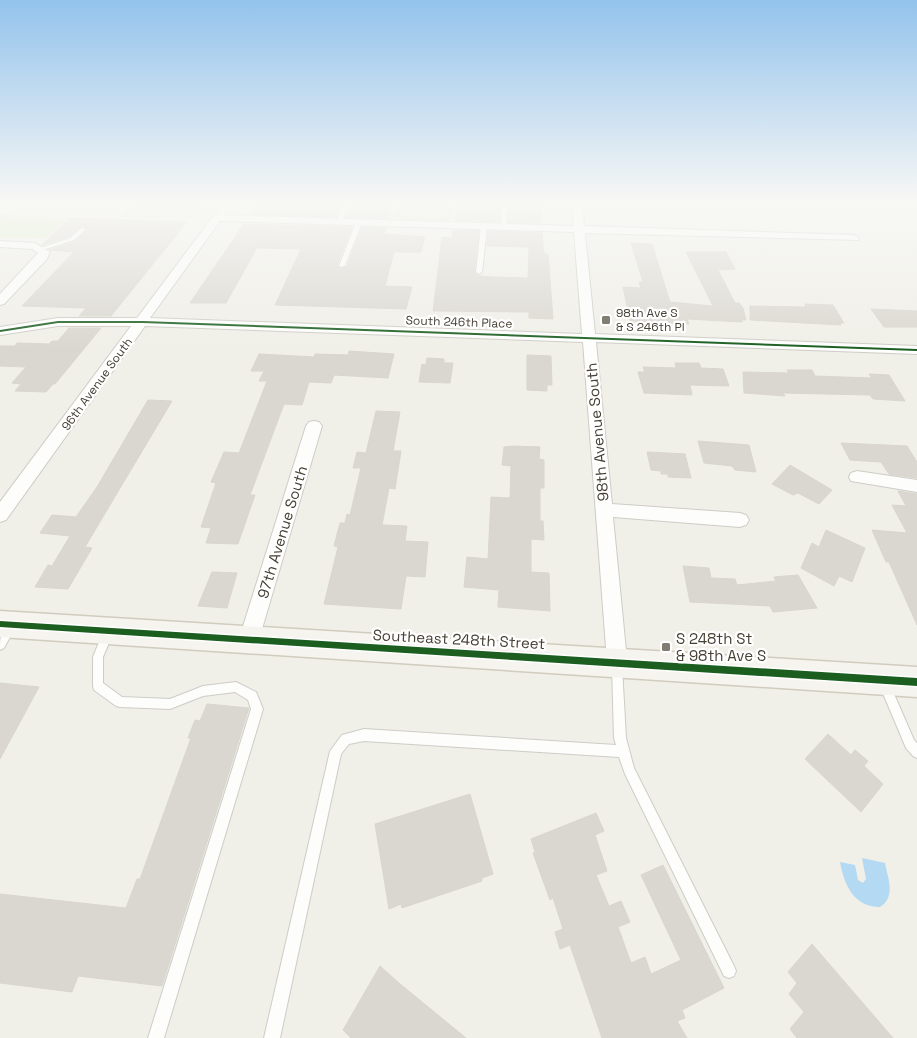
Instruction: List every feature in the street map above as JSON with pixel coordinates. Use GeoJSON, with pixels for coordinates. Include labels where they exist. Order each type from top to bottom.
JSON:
{"type":"FeatureCollection","features":[{"type":"Feature","properties":{"kind":"street"},"geometry":{"type":"LineString","coordinates":[[0,301],[43,257],[43,251]]}},
{"type":"Feature","properties":{"kind":"street","name":"96th Avenue South"},"geometry":{"type":"LineString","coordinates":[[0,515],[194,251]]}},
{"type":"Feature","properties":{"kind":"street","name":"98th Avenue South"},"geometry":{"type":"LineString","coordinates":[[581,251],[617,661]]}},
{"type":"Feature","properties":{"kind":"street","name":"South 246th Place"},"geometry":{"type":"LineString","coordinates":[[0,330],[58,322],[143,322],[917,350]]}},
{"type":"Feature","properties":{"kind":"street","name":"97th Avenue South"},"geometry":{"type":"LineString","coordinates":[[249,639],[314,426]]}},
{"type":"Feature","properties":{"kind":"street"},"geometry":{"type":"LineString","coordinates":[[857,478],[917,486]]}},
{"type":"Feature","properties":{"kind":"street"},"geometry":{"type":"LineString","coordinates":[[604,510],[740,520]]}},
{"type":"Feature","properties":{"kind":"street","name":"Southeast 248th Street"},"geometry":{"type":"LineString","coordinates":[[4,632],[109,631],[617,661],[917,682]]}},
{"type":"Feature","properties":{"kind":"lane"},"geometry":{"type":"LineString","coordinates":[[342,266],[348,251]]}},
{"type":"Feature","properties":{"kind":"lane"},"geometry":{"type":"LineString","coordinates":[[479,272],[481,251]]}},
{"type":"Feature","properties":{"kind":"lane"},"geometry":{"type":"LineString","coordinates":[[109,631],[98,657],[98,686],[120,702],[170,704],[203,691],[236,688],[252,696],[257,708],[156,1038]]}},
{"type":"Feature","properties":{"kind":"lane"},"geometry":{"type":"LineString","coordinates":[[617,661],[620,738],[628,770],[729,972]]}},
{"type":"Feature","properties":{"kind":"lane"},"geometry":{"type":"LineString","coordinates":[[882,679],[910,744],[917,752]]}},
{"type":"Feature","properties":{"kind":"lane"},"geometry":{"type":"LineString","coordinates":[[272,1038],[336,751],[346,739],[364,735],[623,752]]}},
{"type":"Feature","properties":{"kind":"water"},"geometry":{"type":"Polygon","coordinates":[[[862,858],[885,863],[890,887],[888,898],[880,907],[871,906],[857,899],[844,879],[840,862],[855,865],[858,880],[863,883],[866,879],[862,858]]]}},
{"type":"Feature","properties":{"kind":"building"},"geometry":{"type":"Polygon","coordinates":[[[67,251],[163,251],[111,316],[79,316],[86,308],[22,306],[74,252],[67,251]]]}},
{"type":"Feature","properties":{"kind":"building"},"geometry":{"type":"Polygon","coordinates":[[[225,251],[255,251],[226,303],[190,303],[225,251]]]}},
{"type":"Feature","properties":{"kind":"building"},"geometry":{"type":"Polygon","coordinates":[[[300,251],[342,251],[337,265],[340,269],[347,267],[353,251],[421,251],[394,252],[385,286],[412,287],[406,309],[275,305],[300,251]]]}},
{"type":"Feature","properties":{"kind":"building"},"geometry":{"type":"Polygon","coordinates":[[[440,251],[477,251],[474,272],[478,276],[528,278],[529,251],[544,251],[544,254],[548,254],[553,319],[529,318],[529,312],[433,311],[440,251]]]}},
{"type":"Feature","properties":{"kind":"building"},"geometry":{"type":"Polygon","coordinates":[[[634,251],[654,251],[670,302],[713,306],[686,252],[726,252],[735,269],[718,270],[735,303],[739,303],[743,308],[746,320],[742,320],[742,322],[687,319],[689,324],[630,321],[623,287],[641,288],[639,282],[643,282],[634,251]]]}},
{"type":"Feature","properties":{"kind":"building"},"geometry":{"type":"Polygon","coordinates":[[[805,304],[833,305],[844,323],[840,323],[841,325],[750,320],[750,306],[806,307],[805,304]]]}},
{"type":"Feature","properties":{"kind":"building"},"geometry":{"type":"Polygon","coordinates":[[[871,309],[917,311],[917,327],[884,327],[871,309]]]}},
{"type":"Feature","properties":{"kind":"building"},"geometry":{"type":"Polygon","coordinates":[[[69,328],[101,328],[55,384],[46,392],[15,391],[21,384],[12,383],[26,367],[0,366],[0,346],[15,346],[17,343],[49,344],[52,341],[58,341],[69,328]]]}},
{"type":"Feature","properties":{"kind":"building"},"geometry":{"type":"Polygon","coordinates":[[[349,351],[394,354],[388,378],[334,375],[331,383],[309,382],[302,405],[284,404],[250,495],[255,495],[238,544],[206,543],[211,528],[201,527],[216,483],[211,482],[224,452],[239,453],[267,381],[259,381],[264,371],[251,371],[259,354],[314,357],[315,354],[348,355],[349,351]]]}},
{"type":"Feature","properties":{"kind":"building"},"geometry":{"type":"Polygon","coordinates":[[[527,355],[551,356],[552,385],[547,385],[547,391],[527,390],[527,355]]]}},
{"type":"Feature","properties":{"kind":"building"},"geometry":{"type":"Polygon","coordinates":[[[427,358],[444,359],[444,363],[453,363],[450,383],[419,382],[422,364],[426,365],[427,358]]]}},
{"type":"Feature","properties":{"kind":"building"},"geometry":{"type":"Polygon","coordinates":[[[675,363],[699,363],[701,368],[723,369],[729,386],[690,385],[692,395],[644,393],[638,372],[645,372],[643,367],[676,368],[675,363]]]}},
{"type":"Feature","properties":{"kind":"building"},"geometry":{"type":"Polygon","coordinates":[[[787,370],[812,370],[815,376],[872,378],[869,374],[889,375],[905,401],[873,399],[870,395],[783,393],[785,396],[744,393],[743,372],[789,373],[787,370]]]}},
{"type":"Feature","properties":{"kind":"building"},"geometry":{"type":"Polygon","coordinates":[[[148,400],[172,401],[85,547],[92,548],[68,589],[35,587],[48,565],[52,566],[70,536],[40,533],[52,515],[76,517],[97,487],[148,400]]]}},
{"type":"Feature","properties":{"kind":"building"},"geometry":{"type":"Polygon","coordinates":[[[376,411],[400,412],[393,451],[401,451],[395,489],[389,488],[382,525],[407,526],[405,541],[428,542],[425,577],[406,576],[401,609],[324,604],[338,547],[334,546],[340,523],[345,523],[347,514],[350,515],[361,468],[353,468],[357,452],[366,453],[376,411]]]}},
{"type":"Feature","properties":{"kind":"building"},"geometry":{"type":"Polygon","coordinates":[[[698,441],[749,445],[756,472],[735,470],[732,466],[704,463],[698,441]]]}},
{"type":"Feature","properties":{"kind":"building"},"geometry":{"type":"Polygon","coordinates":[[[841,443],[907,446],[917,462],[917,478],[889,474],[881,462],[850,460],[841,443]]]}},
{"type":"Feature","properties":{"kind":"building"},"geometry":{"type":"Polygon","coordinates":[[[504,447],[540,447],[539,459],[544,460],[544,488],[540,488],[540,521],[543,521],[544,540],[531,539],[531,572],[549,573],[550,611],[498,607],[499,590],[464,587],[467,557],[488,559],[491,497],[510,498],[511,466],[502,465],[504,447]]]}},
{"type":"Feature","properties":{"kind":"building"},"geometry":{"type":"Polygon","coordinates":[[[647,452],[685,454],[691,478],[668,477],[668,474],[661,474],[661,471],[651,470],[647,452]]]}},
{"type":"Feature","properties":{"kind":"building"},"geometry":{"type":"Polygon","coordinates":[[[790,465],[832,490],[819,504],[798,493],[793,495],[772,484],[790,465]]]}},
{"type":"Feature","properties":{"kind":"building"},"geometry":{"type":"Polygon","coordinates":[[[898,491],[917,494],[917,625],[889,562],[886,562],[872,530],[907,533],[892,505],[906,506],[898,491]]]}},
{"type":"Feature","properties":{"kind":"building"},"geometry":{"type":"Polygon","coordinates":[[[826,530],[865,548],[852,582],[839,576],[834,586],[801,568],[812,543],[819,547],[826,530]]]}},
{"type":"Feature","properties":{"kind":"building"},"geometry":{"type":"Polygon","coordinates":[[[683,566],[709,568],[711,578],[735,579],[737,585],[776,581],[774,577],[798,575],[817,608],[773,612],[770,606],[690,602],[683,566]]]}},
{"type":"Feature","properties":{"kind":"building"},"geometry":{"type":"Polygon","coordinates":[[[212,572],[237,573],[227,608],[198,606],[212,572]]]}},
{"type":"Feature","properties":{"kind":"building"},"geometry":{"type":"Polygon","coordinates":[[[0,683],[39,687],[0,759],[0,683]]]}},
{"type":"Feature","properties":{"kind":"building"},"geometry":{"type":"Polygon","coordinates":[[[207,704],[249,708],[162,986],[78,976],[72,992],[0,983],[0,894],[126,908],[137,879],[140,879],[191,738],[188,738],[195,720],[200,721],[207,704]]]}},
{"type":"Feature","properties":{"kind":"building"},"geometry":{"type":"Polygon","coordinates":[[[828,734],[851,755],[855,750],[868,761],[864,766],[883,784],[861,812],[805,759],[828,734]]]}},
{"type":"Feature","properties":{"kind":"building"},"geometry":{"type":"Polygon","coordinates":[[[470,794],[493,874],[482,878],[482,881],[402,908],[401,904],[389,909],[375,824],[470,794]]]}},
{"type":"Feature","properties":{"kind":"building"},"geometry":{"type":"Polygon","coordinates":[[[596,813],[604,831],[595,835],[607,871],[596,875],[609,906],[621,901],[630,922],[618,927],[631,963],[645,957],[651,974],[681,960],[641,875],[663,865],[724,988],[682,1010],[685,1018],[677,1021],[687,1038],[602,1038],[570,945],[560,949],[555,932],[563,929],[553,898],[550,900],[533,853],[535,852],[531,839],[596,813]]]}},
{"type":"Feature","properties":{"kind":"building"},"geometry":{"type":"Polygon","coordinates":[[[812,944],[893,1038],[797,1038],[790,1029],[804,1012],[789,994],[797,983],[788,972],[812,944]]]}},
{"type":"Feature","properties":{"kind":"building"},"geometry":{"type":"Polygon","coordinates":[[[380,966],[466,1038],[351,1038],[343,1030],[380,966]]]}},
{"type":"Feature","properties":{"kind":"cycle path"},"geometry":{"type":"LineString","coordinates":[[0,331],[58,322],[143,322],[917,350]]}},
{"type":"Feature","properties":{"kind":"cycle path"},"geometry":{"type":"LineString","coordinates":[[0,624],[917,682]]}},
{"type":"Feature","properties":{"kind":"place","name":"98th Ave S & S 246th Pl"},"geometry":{"type":"Point","coordinates":[606,320]}},
{"type":"Feature","properties":{"kind":"place","name":"S 248th St & 98th Ave S"},"geometry":{"type":"Point","coordinates":[666,647]}}]}
